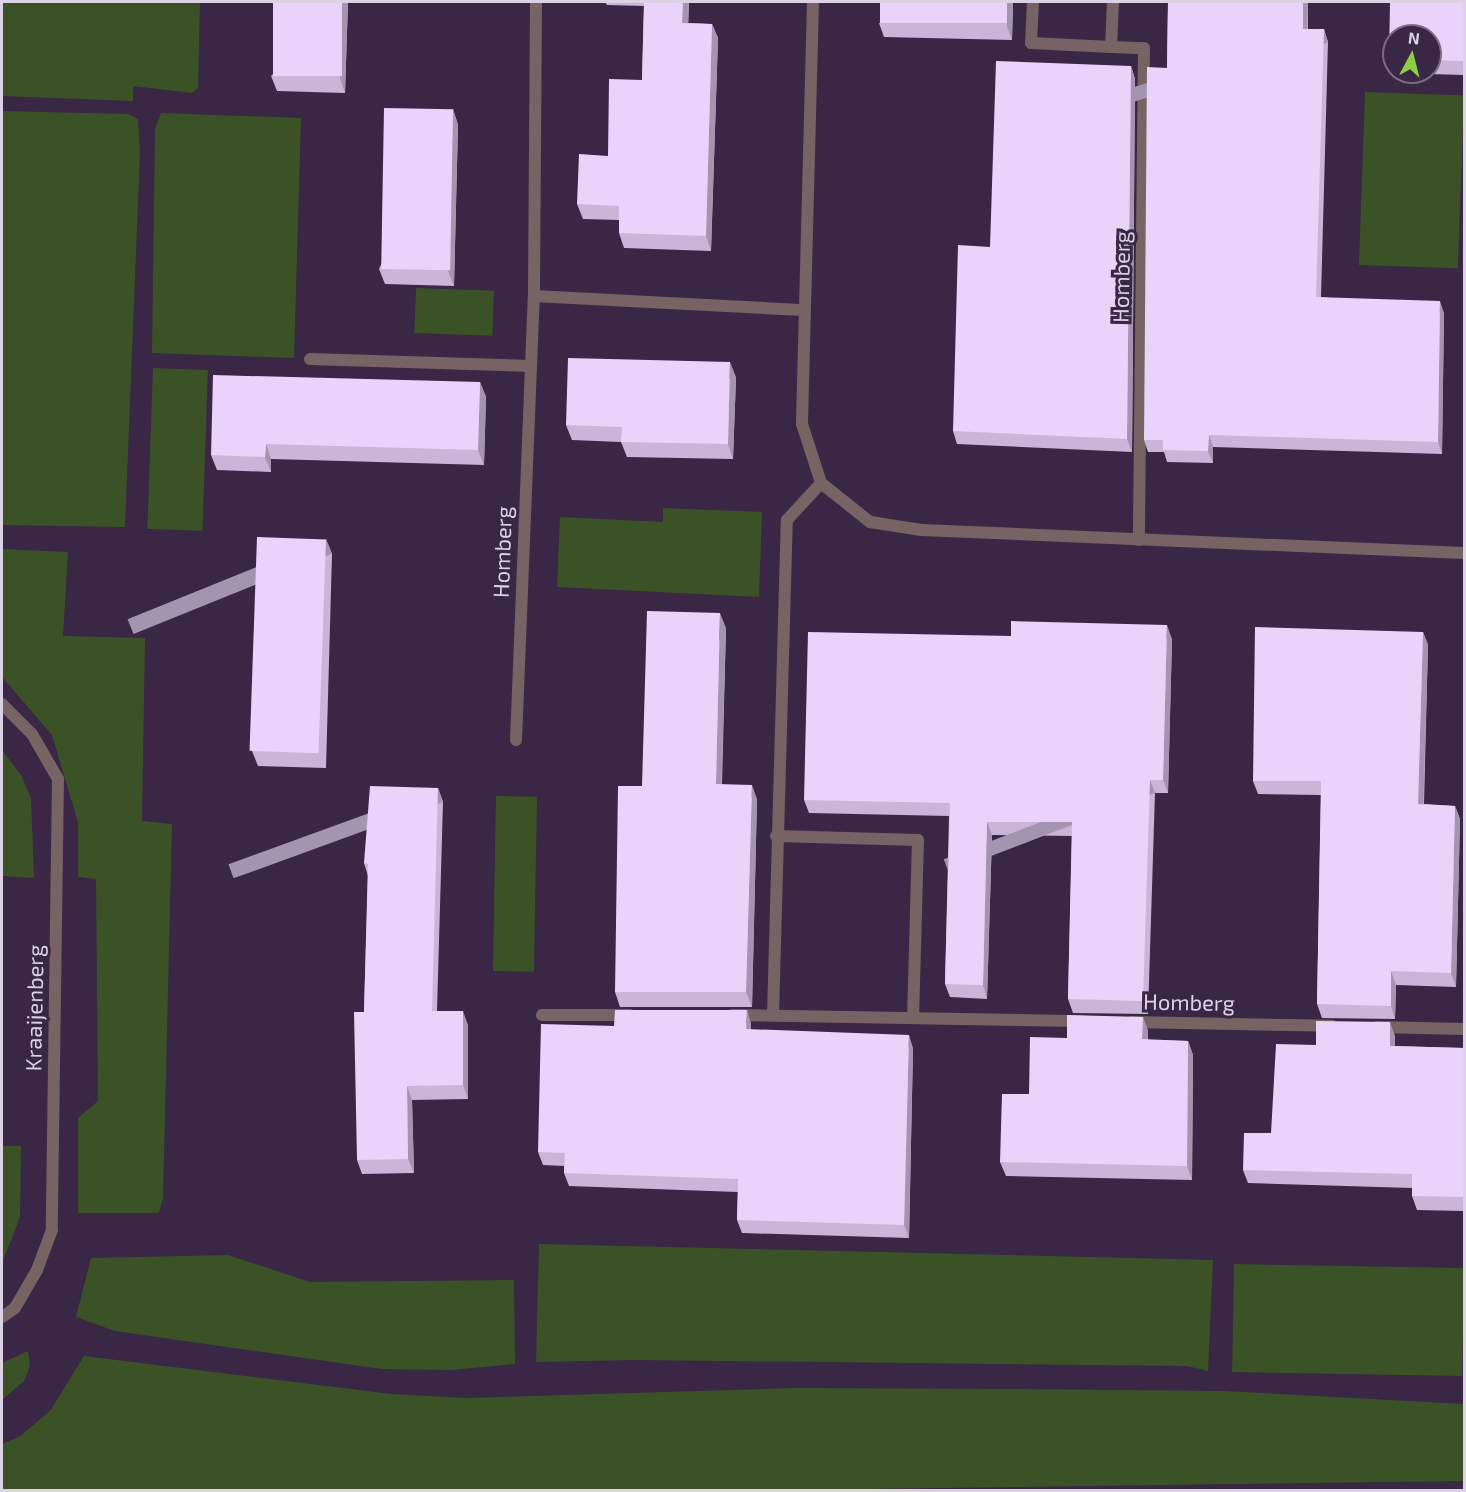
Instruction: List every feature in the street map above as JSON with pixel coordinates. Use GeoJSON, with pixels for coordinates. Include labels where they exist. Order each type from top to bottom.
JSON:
{"type":"FeatureCollection","features":[{"type":"Feature","properties":{"kind":"street","name":"Homberg"},"geometry":{"type":"LineString","coordinates":[[516,740],[534,296],[536,2]]}},
{"type":"Feature","properties":{"kind":"street"},"geometry":{"type":"LineString","coordinates":[[813,2],[802,424],[821,483],[870,522],[921,530],[1464,553]]}},
{"type":"Feature","properties":{"kind":"street","name":"Homberg"},"geometry":{"type":"LineString","coordinates":[[1033,2],[1031,43],[1144,48],[1139,540]]}},
{"type":"Feature","properties":{"kind":"street"},"geometry":{"type":"LineString","coordinates":[[1111,47],[1113,2]]}},
{"type":"Feature","properties":{"kind":"street"},"geometry":{"type":"LineString","coordinates":[[534,296],[804,310]]}},
{"type":"Feature","properties":{"kind":"street"},"geometry":{"type":"LineString","coordinates":[[310,359],[531,366]]}},
{"type":"Feature","properties":{"kind":"street"},"geometry":{"type":"LineString","coordinates":[[773,1015],[776,836],[787,520],[821,483]]}},
{"type":"Feature","properties":{"kind":"street","name":"Kraaijenberg"},"geometry":{"type":"LineString","coordinates":[[2,704],[32,734],[58,779],[52,1230],[26,1289],[15,1308],[2,1317]]}},
{"type":"Feature","properties":{"kind":"street"},"geometry":{"type":"LineString","coordinates":[[776,836],[918,840],[913,1018]]}},
{"type":"Feature","properties":{"kind":"street"},"geometry":{"type":"LineString","coordinates":[[542,1015],[646,1015]]}},
{"type":"Feature","properties":{"kind":"street"},"geometry":{"type":"LineString","coordinates":[[715,1015],[1094,1021]]}},
{"type":"Feature","properties":{"kind":"street","name":"Homberg"},"geometry":{"type":"LineString","coordinates":[[1117,1022],[1464,1029]]}},
{"type":"Feature","properties":{"kind":"green space"},"geometry":{"type":"Polygon","coordinates":[[[2,2],[200,2],[198,88],[192,93],[133,86],[133,101],[2,96],[2,2]]]}},
{"type":"Feature","properties":{"kind":"green space"},"geometry":{"type":"Polygon","coordinates":[[[1365,92],[1464,95],[1458,268],[1359,265],[1365,92]]]}},
{"type":"Feature","properties":{"kind":"green space"},"geometry":{"type":"Polygon","coordinates":[[[2,111],[128,114],[138,119],[140,152],[125,527],[2,525],[2,111]]]}},
{"type":"Feature","properties":{"kind":"green space"},"geometry":{"type":"Polygon","coordinates":[[[161,113],[301,118],[294,358],[152,353],[155,129],[161,113]]]}},
{"type":"Feature","properties":{"kind":"green space"},"geometry":{"type":"Polygon","coordinates":[[[416,288],[494,291],[492,336],[414,333],[416,288]]]}},
{"type":"Feature","properties":{"kind":"green space"},"geometry":{"type":"Polygon","coordinates":[[[153,368],[208,370],[202,531],[147,529],[153,368]]]}},
{"type":"Feature","properties":{"kind":"green space"},"geometry":{"type":"Polygon","coordinates":[[[663,508],[762,512],[759,597],[557,587],[560,517],[663,522],[663,508]]]}},
{"type":"Feature","properties":{"kind":"green space"},"geometry":{"type":"Polygon","coordinates":[[[2,549],[68,552],[63,636],[145,638],[142,821],[172,824],[163,1198],[159,1213],[78,1213],[78,1118],[98,1101],[96,879],[78,877],[78,822],[52,735],[2,677],[2,549]]]}},
{"type":"Feature","properties":{"kind":"green space"},"geometry":{"type":"Polygon","coordinates":[[[2,750],[21,775],[31,798],[34,878],[2,876],[2,750]]]}},
{"type":"Feature","properties":{"kind":"green space"},"geometry":{"type":"Polygon","coordinates":[[[496,796],[537,797],[534,972],[493,971],[496,796]]]}},
{"type":"Feature","properties":{"kind":"green space"},"geometry":{"type":"Polygon","coordinates":[[[2,1146],[21,1146],[20,1217],[2,1263],[2,1146]]]}},
{"type":"Feature","properties":{"kind":"green space"},"geometry":{"type":"Polygon","coordinates":[[[539,1244],[1213,1260],[1208,1371],[1187,1366],[636,1360],[536,1362],[539,1244]]]}},
{"type":"Feature","properties":{"kind":"green space"},"geometry":{"type":"Polygon","coordinates":[[[228,1255],[310,1282],[514,1280],[515,1364],[451,1370],[381,1369],[115,1331],[76,1317],[91,1258],[228,1255]]]}},
{"type":"Feature","properties":{"kind":"green space"},"geometry":{"type":"Polygon","coordinates":[[[1234,1264],[1464,1268],[1462,1376],[1232,1372],[1234,1264]]]}},
{"type":"Feature","properties":{"kind":"green space"},"geometry":{"type":"Polygon","coordinates":[[[28,1351],[30,1366],[24,1381],[2,1400],[2,1363],[28,1351]]]}},
{"type":"Feature","properties":{"kind":"green space"},"geometry":{"type":"Polygon","coordinates":[[[84,1356],[391,1394],[466,1398],[795,1388],[1017,1389],[1224,1391],[1464,1404],[1464,1481],[790,1490],[2,1490],[2,1444],[19,1437],[50,1411],[84,1356]]]}},
{"type":"Feature","properties":{"kind":"building"},"geometry":{"type":"Polygon","coordinates":[[[273,2],[342,2],[342,76],[273,76],[273,2]]]}},
{"type":"Feature","properties":{"kind":"building"},"geometry":{"type":"Polygon","coordinates":[[[644,2],[683,2],[682,23],[712,24],[706,236],[619,233],[619,206],[577,204],[579,154],[608,156],[609,79],[642,80],[644,2]]]}},
{"type":"Feature","properties":{"kind":"building"},"geometry":{"type":"Polygon","coordinates":[[[880,2],[1007,2],[1007,23],[880,23],[880,2]]]}},
{"type":"Feature","properties":{"kind":"building"},"geometry":{"type":"Polygon","coordinates":[[[1168,2],[1303,2],[1303,29],[1324,29],[1316,297],[1440,301],[1438,442],[1209,435],[1208,451],[1163,450],[1163,440],[1144,440],[1147,67],[1167,68],[1168,2]]]}},
{"type":"Feature","properties":{"kind":"building"},"geometry":{"type":"Polygon","coordinates":[[[1390,2],[1464,2],[1464,61],[1442,60],[1442,24],[1390,24],[1390,2]]]}},
{"type":"Feature","properties":{"kind":"building"},"geometry":{"type":"Polygon","coordinates":[[[996,61],[1131,66],[1127,439],[953,431],[958,245],[990,247],[996,61]]]}},
{"type":"Feature","properties":{"kind":"building"},"geometry":{"type":"Polygon","coordinates":[[[384,108],[453,109],[450,270],[381,269],[384,108]]]}},
{"type":"Feature","properties":{"kind":"building"},"geometry":{"type":"Polygon","coordinates":[[[568,358],[730,362],[728,444],[621,442],[622,427],[566,425],[568,358]]]}},
{"type":"Feature","properties":{"kind":"building"},"geometry":{"type":"Polygon","coordinates":[[[213,375],[480,382],[478,450],[266,444],[265,457],[211,455],[213,375]]]}},
{"type":"Feature","properties":{"kind":"building"},"geometry":{"type":"Polygon","coordinates":[[[257,537],[326,539],[318,753],[250,751],[257,537]]]}},
{"type":"Feature","properties":{"kind":"building"},"geometry":{"type":"Polygon","coordinates":[[[647,611],[720,613],[716,784],[752,785],[746,992],[615,992],[618,786],[642,786],[647,611]]]}},
{"type":"Feature","properties":{"kind":"building"},"geometry":{"type":"Polygon","coordinates":[[[1011,621],[1167,625],[1163,780],[1150,780],[1143,1001],[1068,999],[1072,822],[987,822],[983,985],[945,984],[950,803],[804,800],[808,632],[1011,636],[1011,621]]]}},
{"type":"Feature","properties":{"kind":"building"},"geometry":{"type":"Polygon","coordinates":[[[1255,627],[1423,632],[1418,804],[1455,806],[1451,973],[1391,971],[1391,1006],[1317,1004],[1321,781],[1253,781],[1255,627]]]}},
{"type":"Feature","properties":{"kind":"building"},"geometry":{"type":"Polygon","coordinates":[[[370,786],[438,788],[432,1011],[463,1011],[463,1085],[407,1086],[408,1159],[357,1160],[354,1012],[364,1012],[368,864],[364,863],[370,786]]]}},
{"type":"Feature","properties":{"kind":"building"},"geometry":{"type":"Polygon","coordinates":[[[615,1010],[747,1010],[746,1029],[909,1035],[904,1225],[737,1220],[738,1179],[564,1173],[565,1153],[538,1152],[541,1024],[614,1026],[615,1010]]]}},
{"type":"Feature","properties":{"kind":"building"},"geometry":{"type":"Polygon","coordinates":[[[1067,1015],[1143,1017],[1142,1039],[1188,1041],[1187,1166],[1000,1162],[1002,1094],[1029,1094],[1030,1037],[1067,1038],[1067,1015]]]}},
{"type":"Feature","properties":{"kind":"building"},"geometry":{"type":"Polygon","coordinates":[[[1316,1021],[1390,1022],[1390,1046],[1464,1048],[1464,1197],[1412,1196],[1412,1174],[1243,1170],[1244,1133],[1271,1133],[1276,1044],[1316,1045],[1316,1021]]]}}]}
